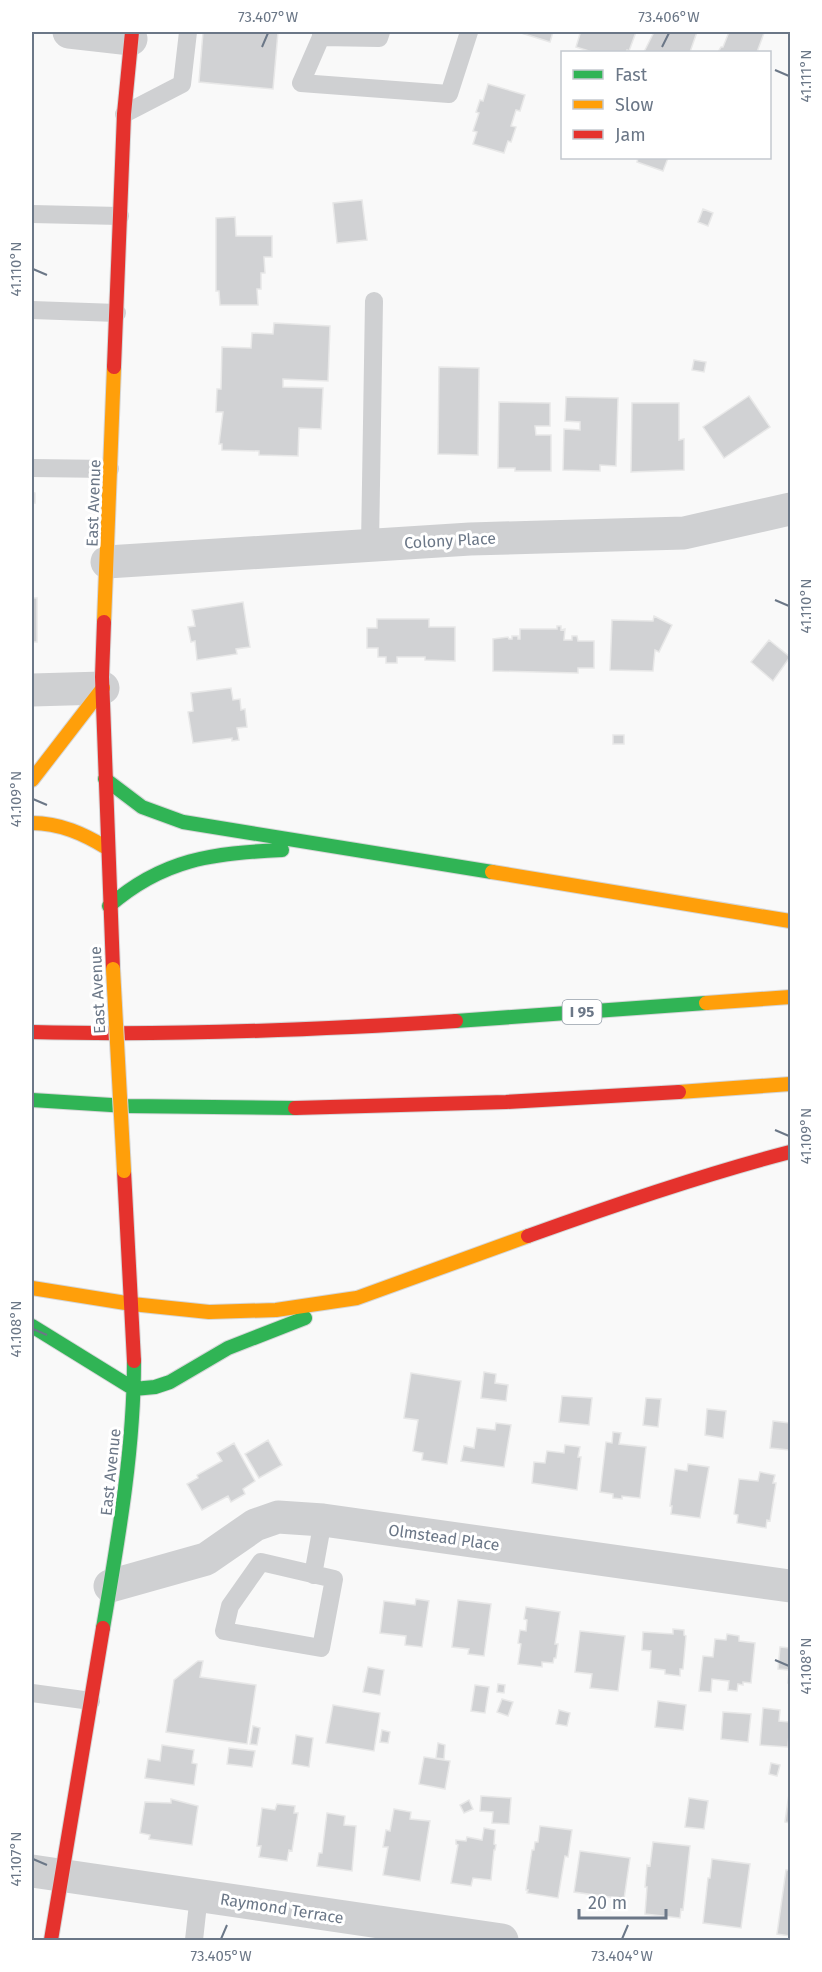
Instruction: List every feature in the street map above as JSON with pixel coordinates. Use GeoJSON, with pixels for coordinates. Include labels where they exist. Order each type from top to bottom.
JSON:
{"type":"FeatureCollection","features":[{"type":"Feature","properties":{"kind":"main road","name":"East Avenue"},"geometry":{"type":"LineString","coordinates":[[51,1941],[47,1873],[91,1701],[126,1487],[134,1389],[132,1304],[106,848],[103,688],[124,114],[131,35]]}},
{"type":"Feature","properties":{"kind":"main road"},"geometry":{"type":"LineString","coordinates":[[32,780],[103,688]]}},
{"type":"Feature","properties":{"kind":"main road"},"geometry":{"type":"LineString","coordinates":[[105,779],[142,807],[183,822],[790,921]]}},
{"type":"Feature","properties":{"kind":"main road"},"geometry":{"type":"LineString","coordinates":[[32,823],[61,826],[94,840],[106,848]]}},
{"type":"Feature","properties":{"kind":"main road"},"geometry":{"type":"LineString","coordinates":[[109,906],[124,891],[159,870],[181,862],[215,855],[316,850],[388,855]]}},
{"type":"Feature","properties":{"kind":"main road","name":"I 95"},"geometry":{"type":"LineString","coordinates":[[32,1032],[268,1031],[511,1017],[790,997]]}},
{"type":"Feature","properties":{"kind":"main road"},"geometry":{"type":"LineString","coordinates":[[32,1100],[167,1107],[275,1109],[381,1107],[488,1103],[790,1084]]}},
{"type":"Feature","properties":{"kind":"main road"},"geometry":{"type":"LineString","coordinates":[[32,1326],[134,1389],[155,1387],[183,1377],[228,1348],[357,1298],[598,1211],[747,1162],[790,1152]]}},
{"type":"Feature","properties":{"kind":"main road"},"geometry":{"type":"LineString","coordinates":[[32,1288],[179,1310],[244,1312],[357,1298]]}},
{"type":"Feature","properties":{"kind":"street"},"geometry":{"type":"LineString","coordinates":[[69,32],[131,35]]}},
{"type":"Feature","properties":{"kind":"street","name":"Colony Place"},"geometry":{"type":"LineString","coordinates":[[107,562],[470,539],[684,533],[790,509]]}},
{"type":"Feature","properties":{"kind":"street"},"geometry":{"type":"LineString","coordinates":[[32,690],[103,688]]}},
{"type":"Feature","properties":{"kind":"street","name":"Olmstead Place"},"geometry":{"type":"LineString","coordinates":[[110,1586],[206,1559],[255,1525],[278,1517],[323,1520],[790,1586]]}},
{"type":"Feature","properties":{"kind":"street","name":"Raymond Terrace"},"geometry":{"type":"LineString","coordinates":[[47,1873],[502,1941]]}},
{"type":"Feature","properties":{"kind":"lane"},"geometry":{"type":"LineString","coordinates":[[124,114],[182,84],[188,32]]}},
{"type":"Feature","properties":{"kind":"lane"},"geometry":{"type":"LineString","coordinates":[[381,32],[379,38],[321,34],[301,83],[449,94],[469,32]]}},
{"type":"Feature","properties":{"kind":"lane"},"geometry":{"type":"LineString","coordinates":[[32,214],[120,216]]}},
{"type":"Feature","properties":{"kind":"lane"},"geometry":{"type":"LineString","coordinates":[[370,545],[374,301]]}},
{"type":"Feature","properties":{"kind":"lane"},"geometry":{"type":"LineString","coordinates":[[32,310],[117,313]]}},
{"type":"Feature","properties":{"kind":"lane"},"geometry":{"type":"LineString","coordinates":[[32,468],[110,470]]}},
{"type":"Feature","properties":{"kind":"lane"},"geometry":{"type":"LineString","coordinates":[[313,1575],[323,1520]]}},
{"type":"Feature","properties":{"kind":"lane"},"geometry":{"type":"LineString","coordinates":[[261,1562],[313,1575],[334,1579],[321,1648],[224,1630],[230,1606],[261,1562]]}},
{"type":"Feature","properties":{"kind":"lane"},"geometry":{"type":"LineString","coordinates":[[32,1693],[91,1701]]}},
{"type":"Feature","properties":{"kind":"lane"},"geometry":{"type":"LineString","coordinates":[[194,1941],[200,1895]]}},
{"type":"Feature","properties":{"kind":"building"},"geometry":{"type":"Polygon","coordinates":[[[203,32],[278,32],[273,89],[199,82],[203,32]]]}},
{"type":"Feature","properties":{"kind":"building"},"geometry":{"type":"Polygon","coordinates":[[[518,32],[553,32],[550,42],[518,32]]]}},
{"type":"Feature","properties":{"kind":"building"},"geometry":{"type":"Polygon","coordinates":[[[576,32],[636,32],[629,51],[589,51],[576,47],[580,34],[576,32]]]}},
{"type":"Feature","properties":{"kind":"building"},"geometry":{"type":"Polygon","coordinates":[[[654,32],[697,32],[690,51],[644,51],[654,32]]]}},
{"type":"Feature","properties":{"kind":"building"},"geometry":{"type":"Polygon","coordinates":[[[729,32],[764,33],[757,51],[719,51],[723,47],[729,32]]]}},
{"type":"Feature","properties":{"kind":"building"},"geometry":{"type":"Polygon","coordinates":[[[488,84],[525,95],[520,111],[516,110],[511,126],[516,127],[504,153],[473,144],[477,132],[473,131],[479,113],[476,112],[480,100],[483,101],[488,84]]]}},
{"type":"Feature","properties":{"kind":"building"},"geometry":{"type":"Polygon","coordinates":[[[638,159],[668,159],[663,171],[637,162],[638,159]]]}},
{"type":"Feature","properties":{"kind":"building"},"geometry":{"type":"Polygon","coordinates":[[[362,200],[367,240],[337,243],[333,203],[362,200]]]}},
{"type":"Feature","properties":{"kind":"building"},"geometry":{"type":"Polygon","coordinates":[[[703,209],[713,213],[708,226],[698,222],[703,209]]]}},
{"type":"Feature","properties":{"kind":"building"},"geometry":{"type":"Polygon","coordinates":[[[235,217],[236,236],[272,236],[272,257],[264,257],[265,273],[261,273],[261,289],[257,289],[258,305],[220,305],[219,291],[216,291],[216,218],[235,217]]]}},
{"type":"Feature","properties":{"kind":"building"},"geometry":{"type":"Polygon","coordinates":[[[274,323],[330,326],[328,381],[283,379],[283,387],[323,388],[321,429],[299,428],[298,456],[259,455],[259,451],[222,450],[222,444],[219,444],[223,412],[216,412],[217,389],[221,389],[222,347],[251,348],[252,333],[273,334],[274,323]]]}},
{"type":"Feature","properties":{"kind":"building"},"geometry":{"type":"Polygon","coordinates":[[[694,360],[706,362],[704,372],[692,370],[694,360]]]}},
{"type":"Feature","properties":{"kind":"building"},"geometry":{"type":"Polygon","coordinates":[[[439,367],[479,368],[478,455],[438,454],[439,367]]]}},
{"type":"Feature","properties":{"kind":"building"},"geometry":{"type":"Polygon","coordinates":[[[749,396],[770,427],[724,458],[703,427],[749,396]]]}},
{"type":"Feature","properties":{"kind":"building"},"geometry":{"type":"Polygon","coordinates":[[[566,397],[618,398],[616,466],[600,465],[600,471],[563,470],[564,429],[580,430],[580,422],[565,421],[566,397]]]}},
{"type":"Feature","properties":{"kind":"building"},"geometry":{"type":"Polygon","coordinates":[[[499,402],[550,403],[550,426],[535,426],[536,435],[551,435],[551,471],[515,471],[515,468],[498,468],[499,402]]]}},
{"type":"Feature","properties":{"kind":"building"},"geometry":{"type":"Polygon","coordinates":[[[632,403],[679,403],[679,440],[684,439],[684,470],[631,472],[632,403]]]}},
{"type":"Feature","properties":{"kind":"building"},"geometry":{"type":"Polygon","coordinates":[[[32,492],[35,493],[35,503],[32,503],[32,492]]]}},
{"type":"Feature","properties":{"kind":"building"},"geometry":{"type":"Polygon","coordinates":[[[32,598],[37,598],[37,642],[32,642],[32,598]]]}},
{"type":"Feature","properties":{"kind":"building"},"geometry":{"type":"Polygon","coordinates":[[[243,602],[250,647],[236,649],[237,654],[197,660],[195,641],[191,642],[188,627],[195,626],[192,610],[243,602]]]}},
{"type":"Feature","properties":{"kind":"building"},"geometry":{"type":"Polygon","coordinates":[[[654,616],[672,625],[659,652],[655,650],[653,671],[610,670],[612,620],[653,621],[654,616]]]}},
{"type":"Feature","properties":{"kind":"building"},"geometry":{"type":"Polygon","coordinates":[[[377,619],[429,619],[429,627],[455,627],[455,661],[425,660],[425,657],[397,657],[397,663],[386,663],[386,657],[378,657],[378,648],[367,648],[367,628],[377,628],[377,619]]]}},
{"type":"Feature","properties":{"kind":"building"},"geometry":{"type":"Polygon","coordinates":[[[557,626],[561,626],[561,630],[565,629],[564,640],[572,640],[572,636],[577,636],[578,641],[594,641],[594,668],[578,668],[578,673],[493,671],[493,639],[508,637],[512,639],[512,636],[518,636],[520,639],[520,629],[557,629],[557,626]]]}},
{"type":"Feature","properties":{"kind":"building"},"geometry":{"type":"Polygon","coordinates":[[[769,640],[790,657],[773,681],[751,662],[769,640]]]}},
{"type":"Feature","properties":{"kind":"building"},"geometry":{"type":"Polygon","coordinates":[[[231,688],[233,700],[240,699],[241,710],[245,709],[247,727],[237,728],[239,740],[232,741],[232,738],[193,743],[188,712],[193,711],[191,693],[231,688]]]}},
{"type":"Feature","properties":{"kind":"building"},"geometry":{"type":"Polygon","coordinates":[[[613,735],[624,735],[624,744],[613,744],[613,735]]]}},
{"type":"Feature","properties":{"kind":"building"},"geometry":{"type":"Polygon","coordinates":[[[484,1372],[496,1374],[495,1383],[508,1385],[506,1401],[481,1398],[484,1372]]]}},
{"type":"Feature","properties":{"kind":"building"},"geometry":{"type":"Polygon","coordinates":[[[411,1373],[461,1381],[447,1464],[422,1460],[423,1453],[413,1451],[418,1420],[404,1418],[411,1373]]]}},
{"type":"Feature","properties":{"kind":"building"},"geometry":{"type":"Polygon","coordinates":[[[562,1396],[592,1398],[589,1425],[559,1422],[562,1396]]]}},
{"type":"Feature","properties":{"kind":"building"},"geometry":{"type":"Polygon","coordinates":[[[646,1398],[661,1399],[658,1427],[643,1425],[646,1398]]]}},
{"type":"Feature","properties":{"kind":"building"},"geometry":{"type":"Polygon","coordinates":[[[707,1409],[726,1411],[723,1438],[705,1435],[707,1409]]]}},
{"type":"Feature","properties":{"kind":"building"},"geometry":{"type":"Polygon","coordinates":[[[773,1421],[790,1423],[789,1450],[770,1448],[773,1421]]]}},
{"type":"Feature","properties":{"kind":"building"},"geometry":{"type":"Polygon","coordinates":[[[496,1423],[511,1425],[504,1467],[461,1461],[464,1446],[474,1448],[477,1428],[495,1430],[496,1423]]]}},
{"type":"Feature","properties":{"kind":"building"},"geometry":{"type":"Polygon","coordinates":[[[613,1432],[621,1433],[619,1444],[646,1447],[640,1498],[622,1496],[622,1499],[613,1498],[613,1494],[600,1492],[606,1442],[612,1443],[613,1432]]]}},
{"type":"Feature","properties":{"kind":"building"},"geometry":{"type":"Polygon","coordinates":[[[268,1440],[282,1465],[259,1478],[245,1454],[268,1440]]]}},
{"type":"Feature","properties":{"kind":"building"},"geometry":{"type":"Polygon","coordinates":[[[234,1443],[255,1481],[243,1489],[245,1494],[231,1502],[228,1496],[202,1510],[187,1484],[198,1478],[197,1475],[222,1461],[217,1453],[234,1443]]]}},
{"type":"Feature","properties":{"kind":"building"},"geometry":{"type":"Polygon","coordinates":[[[565,1445],[580,1447],[577,1490],[532,1483],[534,1462],[545,1463],[547,1451],[564,1453],[565,1445]]]}},
{"type":"Feature","properties":{"kind":"building"},"geometry":{"type":"Polygon","coordinates":[[[688,1464],[709,1467],[700,1518],[671,1514],[675,1469],[687,1471],[688,1464]]]}},
{"type":"Feature","properties":{"kind":"building"},"geometry":{"type":"Polygon","coordinates":[[[760,1472],[775,1475],[773,1483],[776,1483],[770,1521],[767,1520],[766,1528],[737,1523],[738,1515],[734,1514],[739,1479],[758,1481],[760,1472]]]}},
{"type":"Feature","properties":{"kind":"building"},"geometry":{"type":"Polygon","coordinates":[[[416,1599],[429,1601],[422,1647],[405,1645],[406,1636],[380,1633],[384,1601],[415,1605],[416,1599]]]}},
{"type":"Feature","properties":{"kind":"building"},"geometry":{"type":"Polygon","coordinates":[[[458,1600],[491,1604],[484,1656],[468,1654],[469,1649],[452,1647],[458,1600]]]}},
{"type":"Feature","properties":{"kind":"building"},"geometry":{"type":"Polygon","coordinates":[[[526,1607],[560,1612],[555,1644],[558,1644],[553,1663],[542,1662],[542,1667],[518,1664],[521,1644],[518,1643],[520,1630],[526,1631],[527,1620],[524,1619],[526,1607]]]}},
{"type":"Feature","properties":{"kind":"building"},"geometry":{"type":"Polygon","coordinates":[[[673,1629],[684,1630],[686,1636],[683,1669],[680,1669],[680,1676],[665,1674],[665,1670],[650,1668],[651,1651],[642,1650],[643,1632],[673,1634],[673,1629]]]}},
{"type":"Feature","properties":{"kind":"building"},"geometry":{"type":"Polygon","coordinates":[[[580,1631],[625,1636],[618,1691],[590,1688],[592,1674],[575,1672],[580,1631]]]}},
{"type":"Feature","properties":{"kind":"building"},"geometry":{"type":"Polygon","coordinates":[[[727,1634],[739,1636],[739,1641],[755,1643],[751,1683],[738,1684],[737,1691],[728,1690],[729,1681],[712,1679],[711,1692],[699,1691],[703,1656],[713,1657],[715,1639],[726,1640],[727,1634]]]}},
{"type":"Feature","properties":{"kind":"building"},"geometry":{"type":"Polygon","coordinates":[[[780,1647],[790,1648],[790,1683],[788,1683],[789,1670],[778,1669],[780,1647]]]}},
{"type":"Feature","properties":{"kind":"building"},"geometry":{"type":"Polygon","coordinates":[[[198,1661],[203,1661],[200,1677],[256,1685],[247,1744],[166,1732],[174,1680],[198,1661]]]}},
{"type":"Feature","properties":{"kind":"building"},"geometry":{"type":"Polygon","coordinates":[[[368,1667],[384,1670],[380,1695],[363,1692],[368,1667]]]}},
{"type":"Feature","properties":{"kind":"building"},"geometry":{"type":"Polygon","coordinates":[[[498,1684],[505,1685],[504,1693],[497,1692],[498,1684]]]}},
{"type":"Feature","properties":{"kind":"building"},"geometry":{"type":"Polygon","coordinates":[[[475,1685],[489,1687],[485,1713],[471,1711],[475,1685]]]}},
{"type":"Feature","properties":{"kind":"building"},"geometry":{"type":"Polygon","coordinates":[[[502,1699],[513,1702],[508,1716],[497,1712],[502,1699]]]}},
{"type":"Feature","properties":{"kind":"building"},"geometry":{"type":"Polygon","coordinates":[[[658,1701],[686,1705],[683,1730],[655,1727],[658,1701]]]}},
{"type":"Feature","properties":{"kind":"building"},"geometry":{"type":"Polygon","coordinates":[[[333,1705],[380,1713],[374,1751],[326,1743],[333,1705]]]}},
{"type":"Feature","properties":{"kind":"building"},"geometry":{"type":"Polygon","coordinates":[[[763,1708],[780,1710],[779,1721],[790,1722],[788,1747],[760,1745],[763,1708]]]}},
{"type":"Feature","properties":{"kind":"building"},"geometry":{"type":"Polygon","coordinates":[[[559,1710],[570,1713],[567,1726],[556,1724],[559,1710]]]}},
{"type":"Feature","properties":{"kind":"building"},"geometry":{"type":"Polygon","coordinates":[[[723,1712],[751,1714],[748,1742],[721,1739],[723,1712]]]}},
{"type":"Feature","properties":{"kind":"building"},"geometry":{"type":"Polygon","coordinates":[[[253,1726],[260,1728],[257,1745],[250,1744],[253,1726]]]}},
{"type":"Feature","properties":{"kind":"building"},"geometry":{"type":"Polygon","coordinates":[[[382,1730],[390,1732],[388,1743],[380,1742],[382,1730]]]}},
{"type":"Feature","properties":{"kind":"building"},"geometry":{"type":"Polygon","coordinates":[[[296,1735],[313,1738],[309,1767],[292,1764],[296,1735]]]}},
{"type":"Feature","properties":{"kind":"building"},"geometry":{"type":"Polygon","coordinates":[[[438,1743],[445,1745],[444,1759],[436,1758],[438,1743]]]}},
{"type":"Feature","properties":{"kind":"building"},"geometry":{"type":"Polygon","coordinates":[[[162,1745],[194,1750],[192,1763],[197,1764],[194,1785],[145,1778],[148,1759],[160,1761],[162,1745]]]}},
{"type":"Feature","properties":{"kind":"building"},"geometry":{"type":"Polygon","coordinates":[[[229,1748],[255,1751],[252,1767],[227,1764],[229,1748]]]}},
{"type":"Feature","properties":{"kind":"building"},"geometry":{"type":"Polygon","coordinates":[[[424,1757],[450,1761],[445,1789],[419,1784],[424,1757]]]}},
{"type":"Feature","properties":{"kind":"building"},"geometry":{"type":"Polygon","coordinates":[[[771,1763],[780,1765],[777,1776],[769,1774],[771,1763]]]}},
{"type":"Feature","properties":{"kind":"building"},"geometry":{"type":"Polygon","coordinates":[[[790,1794],[790,1823],[785,1822],[790,1794]]]}},
{"type":"Feature","properties":{"kind":"building"},"geometry":{"type":"Polygon","coordinates":[[[481,1796],[511,1798],[509,1824],[492,1823],[493,1812],[480,1811],[481,1796]]]}},
{"type":"Feature","properties":{"kind":"building"},"geometry":{"type":"Polygon","coordinates":[[[689,1798],[708,1801],[704,1829],[685,1827],[689,1798]]]}},
{"type":"Feature","properties":{"kind":"building"},"geometry":{"type":"Polygon","coordinates":[[[171,1799],[198,1806],[192,1845],[149,1839],[150,1835],[140,1833],[145,1802],[171,1803],[171,1799]]]}},
{"type":"Feature","properties":{"kind":"building"},"geometry":{"type":"Polygon","coordinates":[[[469,1800],[473,1809],[464,1813],[460,1805],[469,1800]]]}},
{"type":"Feature","properties":{"kind":"building"},"geometry":{"type":"Polygon","coordinates":[[[277,1804],[295,1806],[294,1813],[298,1813],[292,1851],[289,1850],[287,1861],[259,1857],[261,1846],[257,1846],[262,1808],[275,1810],[277,1804]]]}},
{"type":"Feature","properties":{"kind":"building"},"geometry":{"type":"Polygon","coordinates":[[[394,1809],[411,1812],[410,1819],[430,1821],[420,1881],[383,1875],[388,1847],[383,1847],[386,1830],[390,1831],[394,1809]]]}},
{"type":"Feature","properties":{"kind":"building"},"geometry":{"type":"Polygon","coordinates":[[[327,1813],[345,1816],[344,1825],[356,1826],[352,1871],[317,1866],[319,1853],[322,1853],[327,1813]]]}},
{"type":"Feature","properties":{"kind":"building"},"geometry":{"type":"Polygon","coordinates":[[[540,1826],[572,1830],[558,1898],[527,1893],[528,1890],[526,1890],[532,1850],[534,1850],[535,1842],[538,1842],[540,1826]]]}},
{"type":"Feature","properties":{"kind":"building"},"geometry":{"type":"Polygon","coordinates":[[[484,1828],[495,1830],[494,1844],[496,1845],[491,1880],[473,1878],[471,1886],[451,1883],[458,1845],[456,1840],[466,1841],[467,1837],[482,1840],[484,1828]]]}},
{"type":"Feature","properties":{"kind":"building"},"geometry":{"type":"Polygon","coordinates":[[[653,1842],[690,1846],[683,1910],[681,1909],[680,1918],[645,1914],[647,1865],[650,1866],[653,1842]]]}},
{"type":"Feature","properties":{"kind":"building"},"geometry":{"type":"Polygon","coordinates":[[[580,1851],[630,1858],[624,1899],[574,1892],[580,1851]]]}},
{"type":"Feature","properties":{"kind":"building"},"geometry":{"type":"Polygon","coordinates":[[[712,1859],[750,1864],[741,1928],[703,1923],[712,1859]]]}},
{"type":"Feature","properties":{"kind":"building"},"geometry":{"type":"Polygon","coordinates":[[[786,1870],[790,1870],[790,1936],[777,1934],[786,1870]]]}},
{"type":"Feature","properties":{"kind":"traffic: fast"},"geometry":{"type":"LineString","coordinates":[[105,779],[142,807],[183,822],[492,872]]}},
{"type":"Feature","properties":{"kind":"traffic: fast"},"geometry":{"type":"LineString","coordinates":[[109,906],[129,890],[169,868],[233,853],[282,850]]}},
{"type":"Feature","properties":{"kind":"traffic: fast"},"geometry":{"type":"LineString","coordinates":[[456,1021],[706,1003]]}},
{"type":"Feature","properties":{"kind":"traffic: fast"},"geometry":{"type":"LineString","coordinates":[[32,1100],[127,1106],[295,1108]]}},
{"type":"Feature","properties":{"kind":"traffic: fast"},"geometry":{"type":"LineString","coordinates":[[32,1326],[134,1389],[155,1387],[170,1382],[228,1348],[305,1318]]}},
{"type":"Feature","properties":{"kind":"traffic: fast"},"geometry":{"type":"LineString","coordinates":[[103,1628],[128,1462],[134,1361]]}},
{"type":"Feature","properties":{"kind":"traffic: slow"},"geometry":{"type":"LineString","coordinates":[[104,622],[114,367]]}},
{"type":"Feature","properties":{"kind":"traffic: slow"},"geometry":{"type":"LineString","coordinates":[[32,780],[103,688]]}},
{"type":"Feature","properties":{"kind":"traffic: slow"},"geometry":{"type":"LineString","coordinates":[[32,823],[71,830],[107,848]]}},
{"type":"Feature","properties":{"kind":"traffic: slow"},"geometry":{"type":"LineString","coordinates":[[492,872],[790,921]]}},
{"type":"Feature","properties":{"kind":"traffic: slow"},"geometry":{"type":"LineString","coordinates":[[113,969],[124,1171]]}},
{"type":"Feature","properties":{"kind":"traffic: slow"},"geometry":{"type":"LineString","coordinates":[[706,1003],[790,997]]}},
{"type":"Feature","properties":{"kind":"traffic: slow"},"geometry":{"type":"LineString","coordinates":[[679,1092],[790,1084]]}},
{"type":"Feature","properties":{"kind":"traffic: slow"},"geometry":{"type":"LineString","coordinates":[[32,1288],[132,1304],[209,1312],[276,1310],[357,1298],[528,1236]]}},
{"type":"Feature","properties":{"kind":"traffic: jam"},"geometry":{"type":"LineString","coordinates":[[114,367],[124,114],[132,32]]}},
{"type":"Feature","properties":{"kind":"traffic: jam"},"geometry":{"type":"LineString","coordinates":[[104,622],[102,677],[113,969]]}},
{"type":"Feature","properties":{"kind":"traffic: jam"},"geometry":{"type":"LineString","coordinates":[[32,1032],[244,1031],[456,1021]]}},
{"type":"Feature","properties":{"kind":"traffic: jam"},"geometry":{"type":"LineString","coordinates":[[295,1108],[506,1102],[679,1092]]}},
{"type":"Feature","properties":{"kind":"traffic: jam"},"geometry":{"type":"LineString","coordinates":[[528,1236],[658,1191],[790,1152]]}},
{"type":"Feature","properties":{"kind":"traffic: jam"},"geometry":{"type":"LineString","coordinates":[[124,1171],[134,1361]]}},
{"type":"Feature","properties":{"kind":"traffic: jam"},"geometry":{"type":"LineString","coordinates":[[51,1940],[103,1628]]}}]}
